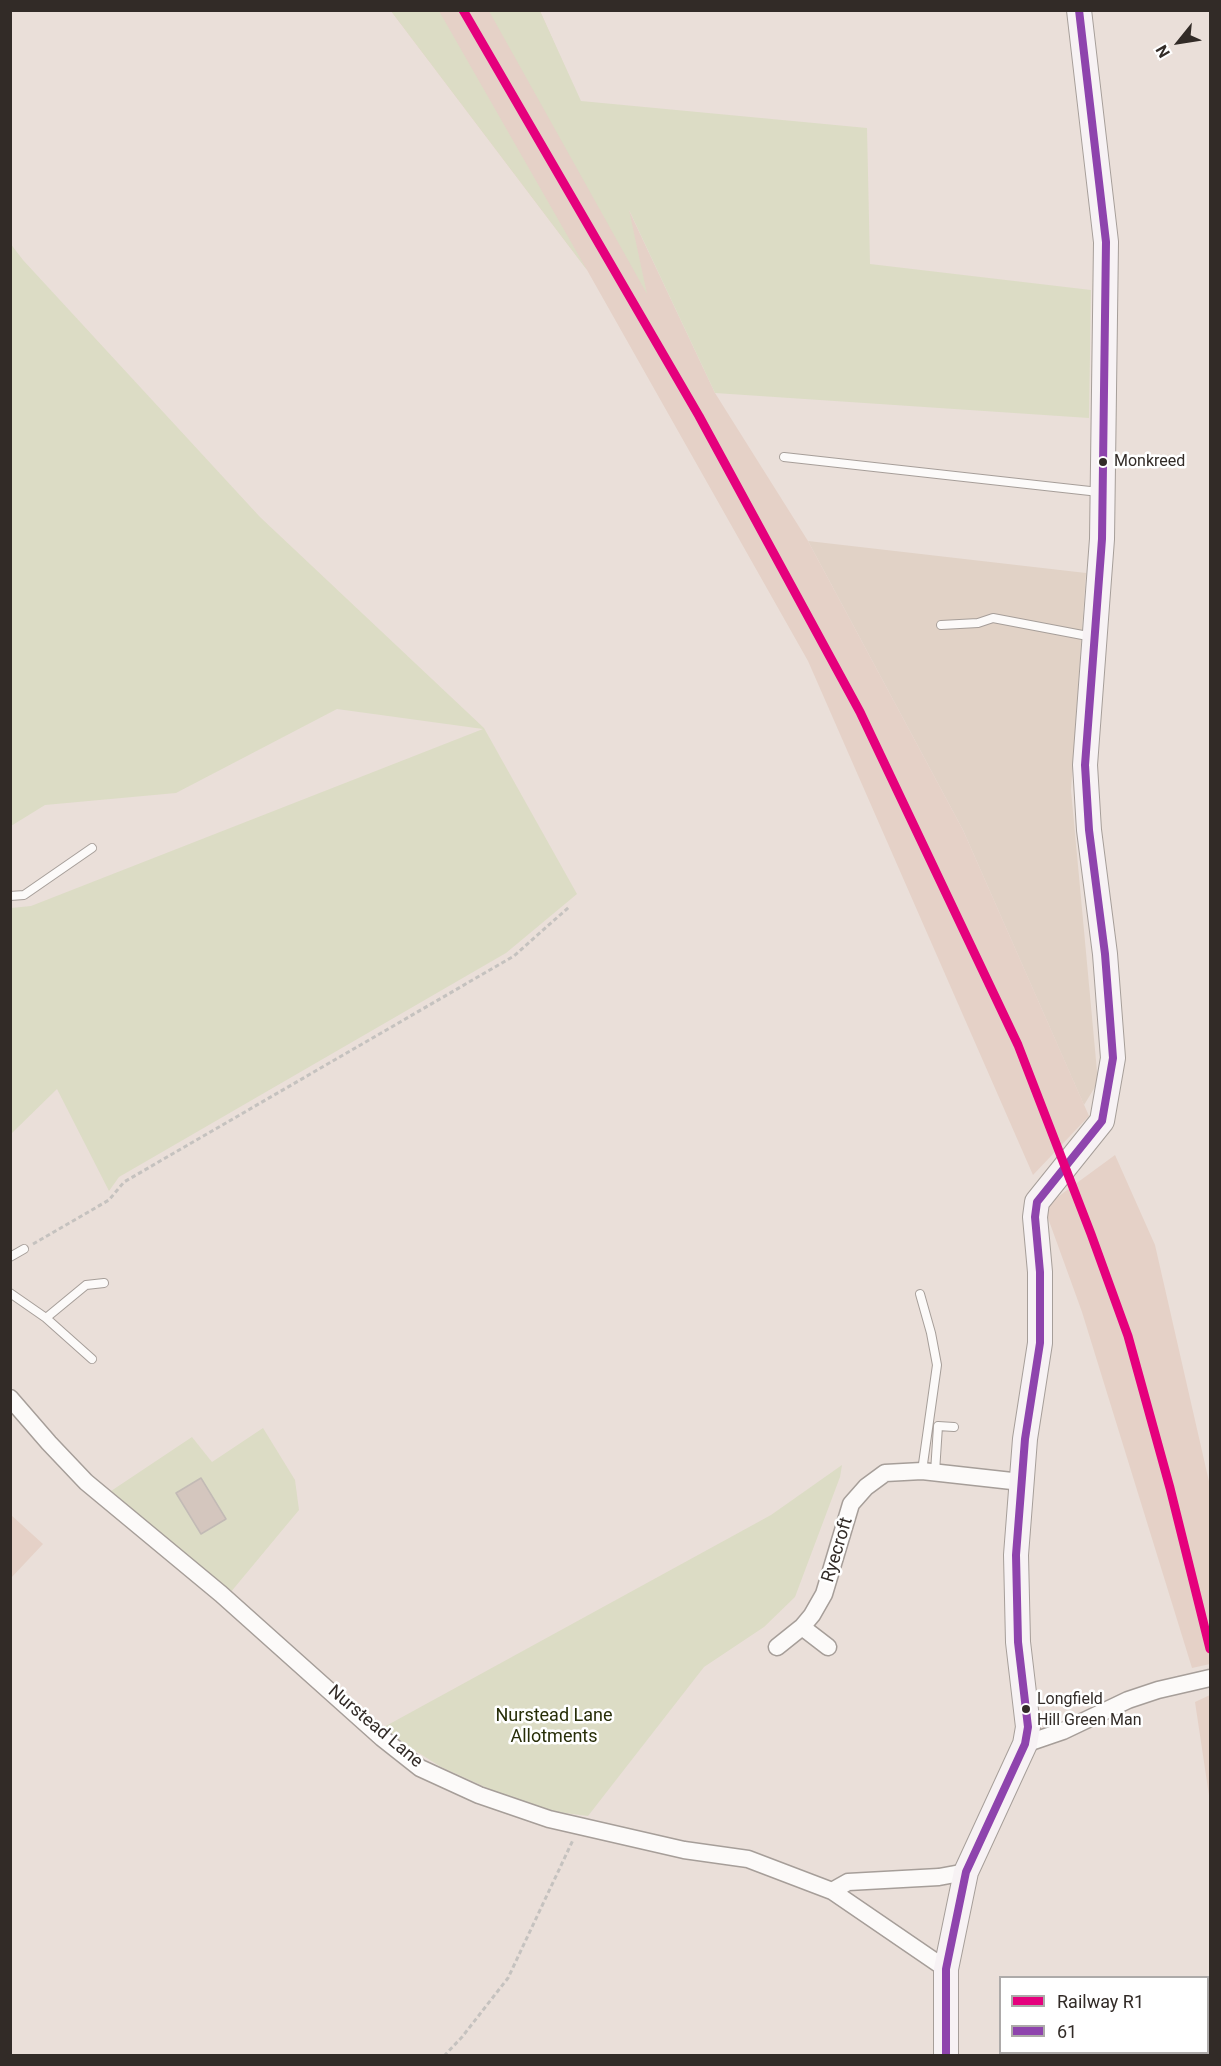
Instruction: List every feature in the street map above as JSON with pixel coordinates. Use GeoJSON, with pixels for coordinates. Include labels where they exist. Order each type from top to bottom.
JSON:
{"type":"FeatureCollection","features":[{"type":"Feature","properties":{"kind":"main road"},"geometry":{"type":"LineString","coordinates":[[946,2055],[946,1969],[966,1872],[1025,1744],[1028,1727],[1018,1642],[1016,1555],[1021,1482],[1040,1343],[1040,1272],[1035,1217],[1037,1202],[1102,1121],[1113,1059],[1105,954],[1089,830],[1084,765],[1102,538],[1106,242],[1079,10]]}},
{"type":"Feature","properties":{"kind":"street","name":"Nurstead Lane"},"geometry":{"type":"LineString","coordinates":[[10,1398],[86,1482],[221,1594],[382,1738],[420,1768],[479,1795],[580,1827],[684,1850],[748,1859],[832,1891],[946,1969]]}},
{"type":"Feature","properties":{"kind":"street","name":"Ryecroft"},"geometry":{"type":"LineString","coordinates":[[777,1647],[802,1627],[824,1594],[851,1504],[866,1487],[885,1473],[929,1472],[1021,1482]]}},
{"type":"Feature","properties":{"kind":"street"},"geometry":{"type":"LineString","coordinates":[[802,1627],[828,1647]]}},
{"type":"Feature","properties":{"kind":"street"},"geometry":{"type":"LineString","coordinates":[[1025,1744],[1063,1731],[1128,1700],[1158,1690],[1206,1679]]}},
{"type":"Feature","properties":{"kind":"street"},"geometry":{"type":"LineString","coordinates":[[832,1891],[848,1882],[939,1877],[966,1872]]}},
{"type":"Feature","properties":{"kind":"lane"},"geometry":{"type":"LineString","coordinates":[[784,457],[1103,493]]}},
{"type":"Feature","properties":{"kind":"lane"},"geometry":{"type":"LineString","coordinates":[[941,624],[978,623],[993,618],[1094,637]]}},
{"type":"Feature","properties":{"kind":"lane"},"geometry":{"type":"LineString","coordinates":[[10,896],[24,895],[92,848]]}},
{"type":"Feature","properties":{"kind":"lane"},"geometry":{"type":"LineString","coordinates":[[10,1257],[24,1249]]}},
{"type":"Feature","properties":{"kind":"lane"},"geometry":{"type":"LineString","coordinates":[[46,1318],[86,1285],[104,1283]]}},
{"type":"Feature","properties":{"kind":"lane"},"geometry":{"type":"LineString","coordinates":[[10,1293],[46,1318],[92,1359]]}},
{"type":"Feature","properties":{"kind":"lane"},"geometry":{"type":"LineString","coordinates":[[920,1294],[937,1365],[929,1472]]}},
{"type":"Feature","properties":{"kind":"lane"},"geometry":{"type":"LineString","coordinates":[[929,1472],[938,1426],[954,1427]]}},
{"type":"Feature","properties":{"kind":"path"},"geometry":{"type":"LineString","coordinates":[[24,1249],[109,1200],[124,1182],[514,956],[569,907]]}},
{"type":"Feature","properties":{"kind":"path"},"geometry":{"type":"LineString","coordinates":[[444,2055],[462,2037],[508,1978],[580,1827]]}},
{"type":"Feature","properties":{"kind":"shaded area"},"geometry":{"type":"Polygon","coordinates":[[[391,11],[540,11],[627,206],[715,393],[808,541],[963,830],[1089,1116],[1033,1175],[808,661],[587,270],[391,11]]]}},
{"type":"Feature","properties":{"kind":"shaded area"},"geometry":{"type":"Polygon","coordinates":[[[808,541],[1086,573],[1071,790],[1098,1082],[1084,1105],[963,830],[808,541]]]}},
{"type":"Feature","properties":{"kind":"shaded area"},"geometry":{"type":"Polygon","coordinates":[[[1115,1155],[1155,1245],[1210,1486],[1210,1664],[1192,1668],[1082,1312],[1044,1207],[1115,1155]]]}},
{"type":"Feature","properties":{"kind":"shaded area"},"geometry":{"type":"Polygon","coordinates":[[[11,1515],[43,1544],[11,1578],[11,1515]]]}},
{"type":"Feature","properties":{"kind":"shaded area"},"geometry":{"type":"Polygon","coordinates":[[[1210,1695],[1210,1802],[1195,1702],[1210,1695]]]}},
{"type":"Feature","properties":{"kind":"green space"},"geometry":{"type":"Polygon","coordinates":[[[391,11],[439,11],[587,270],[391,11]]]}},
{"type":"Feature","properties":{"kind":"green space"},"geometry":{"type":"Polygon","coordinates":[[[489,11],[540,11],[581,101],[867,128],[870,264],[1091,290],[1089,418],[715,393],[629,210],[647,294],[489,11]]]}},
{"type":"Feature","properties":{"kind":"green space"},"geometry":{"type":"Polygon","coordinates":[[[10,243],[23,260],[260,517],[484,728],[577,894],[506,953],[119,1177],[109,1191],[57,1089],[11,1134],[11,908],[31,906],[483,729],[337,709],[176,793],[45,805],[11,826],[10,243]]]}},
{"type":"Feature","properties":{"kind":"green space"},"geometry":{"type":"Polygon","coordinates":[[[263,1428],[295,1480],[299,1510],[230,1593],[111,1491],[192,1437],[212,1462],[263,1428]],[[177,1493],[202,1534],[225,1519],[177,1493]]]}},
{"type":"Feature","properties":{"kind":"green space","name":"Nurstead Lane Allotments"},"geometry":{"type":"Polygon","coordinates":[[[842,1465],[840,1477],[795,1597],[764,1627],[704,1667],[588,1816],[541,1810],[498,1793],[441,1767],[406,1745],[384,1727],[771,1515],[842,1465]]]}},
{"type":"Feature","properties":{"kind":"building"},"geometry":{"type":"Polygon","coordinates":[[[201,1478],[226,1519],[201,1534],[176,1493],[201,1478]]]}},
{"type":"Feature","properties":{"kind":"rail line","name":"R1"},"geometry":{"type":"LineString","coordinates":[[463,10],[699,416],[860,712],[1018,1045],[1128,1336],[1170,1488],[1210,1649]]}},
{"type":"Feature","properties":{"kind":"transit line","name":"61"},"geometry":{"type":"LineString","coordinates":[[946,2056],[946,1969],[966,1872],[1025,1744],[1028,1727],[1018,1642],[1016,1555],[1025,1439],[1040,1343],[1040,1272],[1035,1217],[1037,1202],[1102,1121],[1113,1058],[1105,954],[1089,830],[1085,765],[1102,539],[1106,242],[1079,10]]}},
{"type":"Feature","properties":{"kind":"place","name":"Monkreed"},"geometry":{"type":"Point","coordinates":[1103,462]}},
{"type":"Feature","properties":{"kind":"place","name":"Longfield Hill Green Man"},"geometry":{"type":"Point","coordinates":[1026,1709]}}]}
